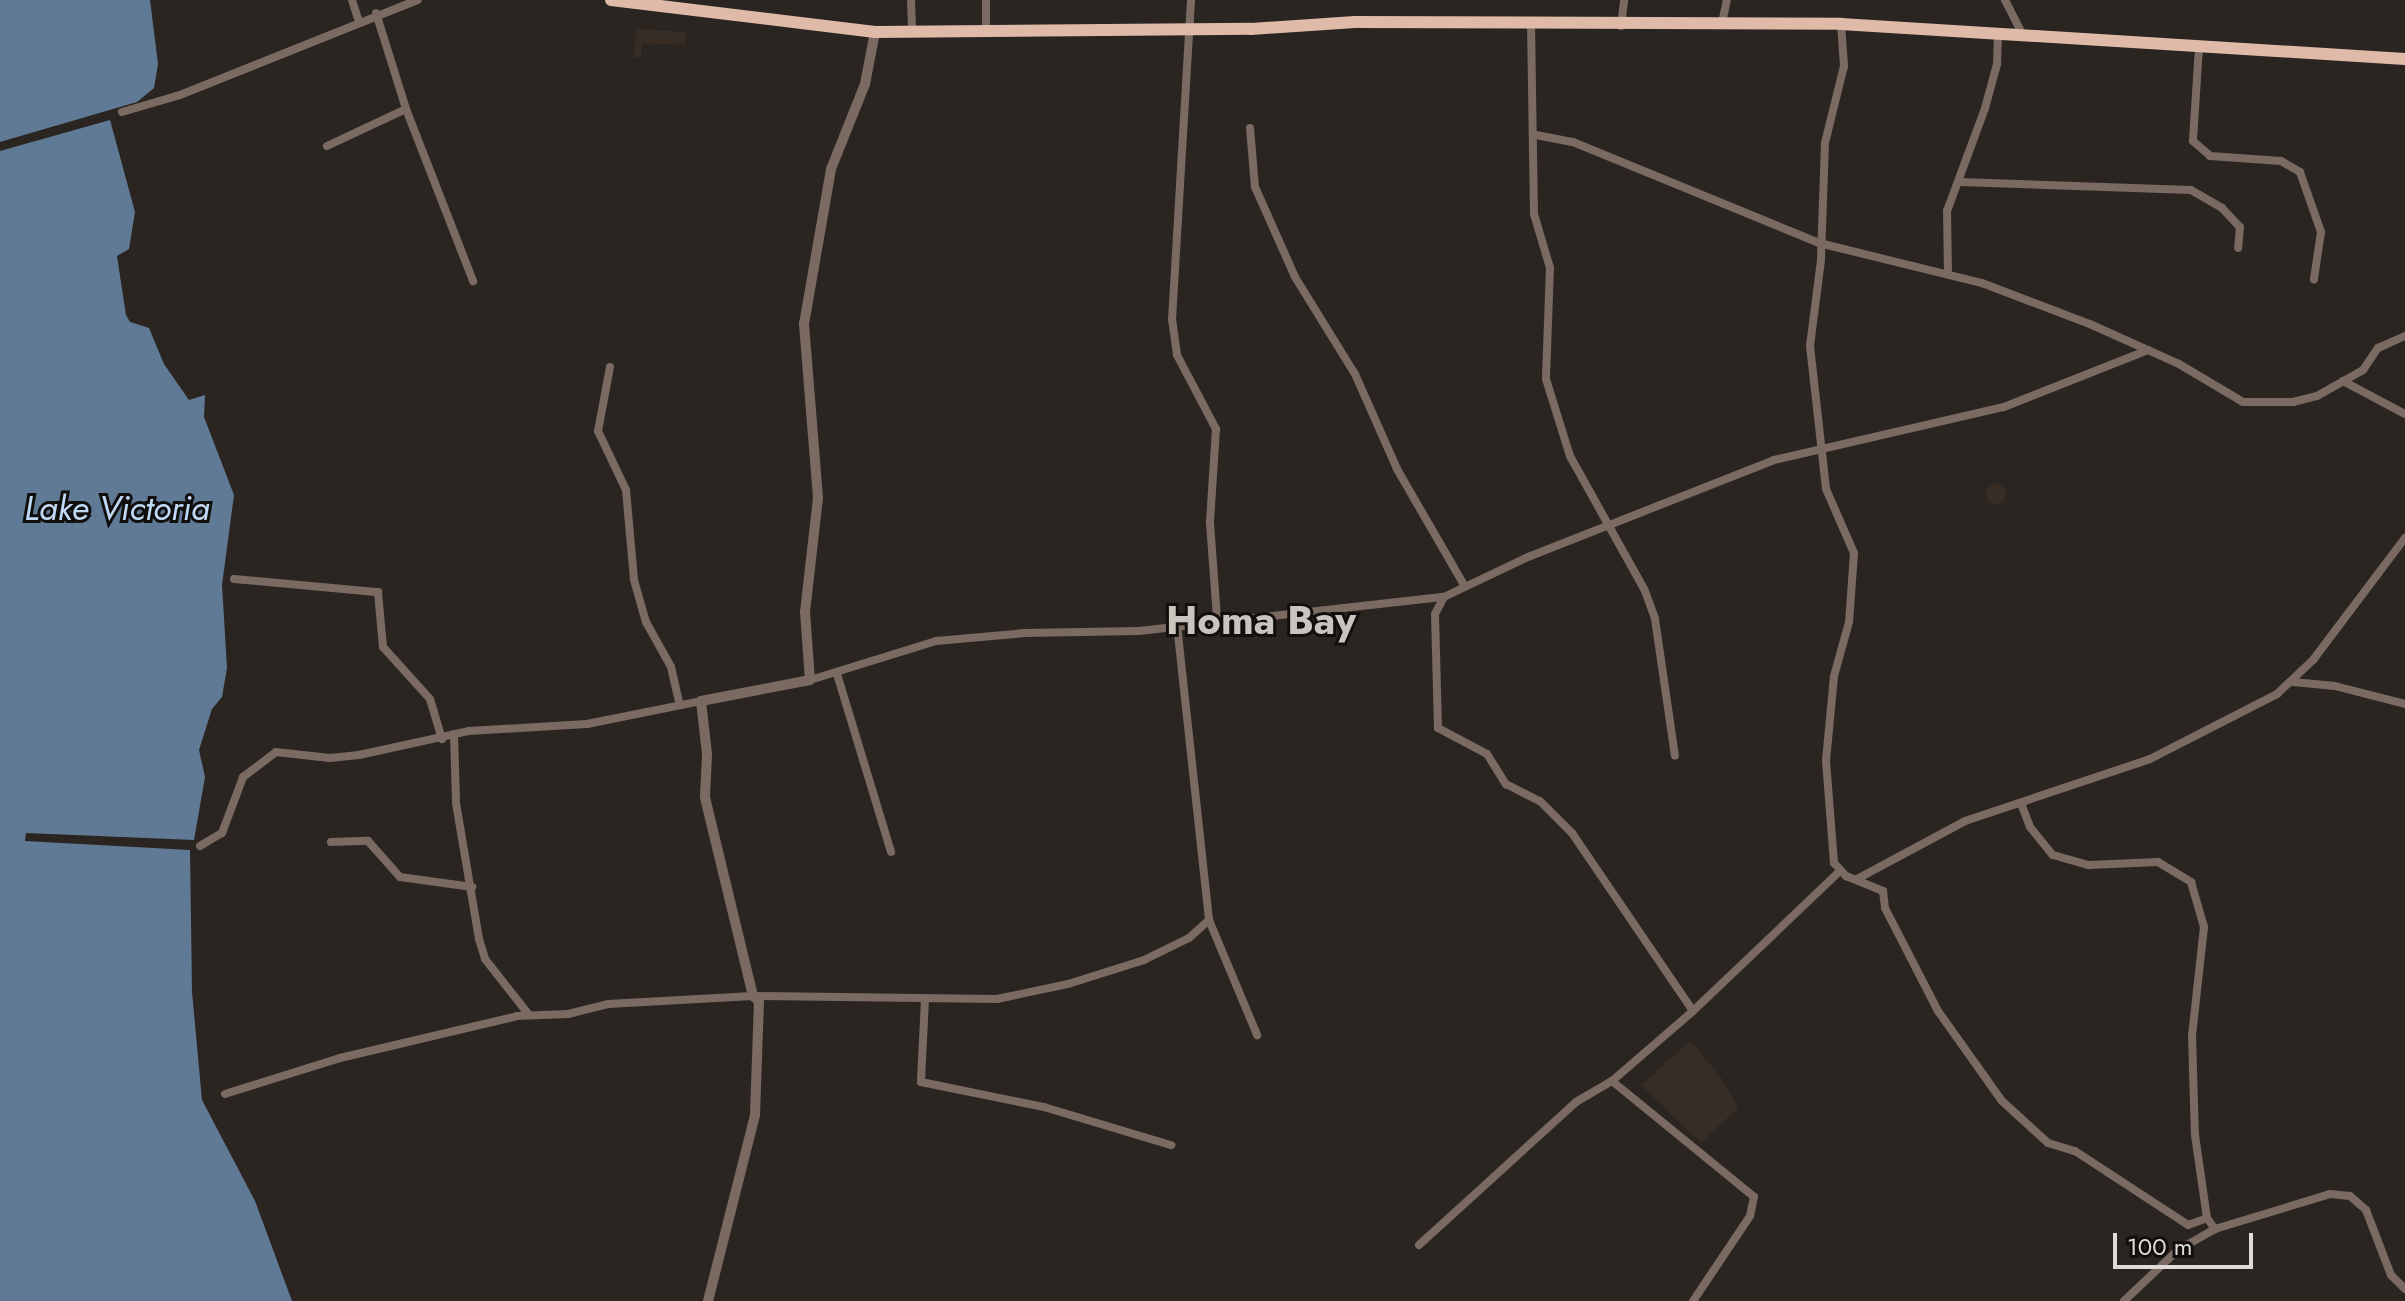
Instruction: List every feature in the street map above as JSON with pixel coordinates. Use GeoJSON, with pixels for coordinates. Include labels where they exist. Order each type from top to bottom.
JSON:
{"type":"FeatureCollection","features":[{"type":"Feature","properties":{"kind":"highway"},"geometry":{"type":"LineString","coordinates":[[611,0],[875,32],[1190,29],[1355,22],[1621,26],[1841,24],[2405,59]]}},
{"type":"Feature","properties":{"kind":"street"},"geometry":{"type":"LineString","coordinates":[[352,0],[359,21]]}},
{"type":"Feature","properties":{"kind":"street"},"geometry":{"type":"LineString","coordinates":[[122,112],[201,87],[376,13],[418,0]]}},
{"type":"Feature","properties":{"kind":"street"},"geometry":{"type":"LineString","coordinates":[[911,0],[912,31]]}},
{"type":"Feature","properties":{"kind":"street"},"geometry":{"type":"LineString","coordinates":[[986,0],[986,30]]}},
{"type":"Feature","properties":{"kind":"street"},"geometry":{"type":"LineString","coordinates":[[1191,0],[1172,306],[1177,355],[1216,429],[1210,523],[1217,619]]}},
{"type":"Feature","properties":{"kind":"street"},"geometry":{"type":"LineString","coordinates":[[1621,26],[1624,0]]}},
{"type":"Feature","properties":{"kind":"street"},"geometry":{"type":"LineString","coordinates":[[1722,23],[1727,0]]}},
{"type":"Feature","properties":{"kind":"street"},"geometry":{"type":"LineString","coordinates":[[2005,0],[2022,34]]}},
{"type":"Feature","properties":{"kind":"street"},"geometry":{"type":"LineString","coordinates":[[376,13],[406,109],[473,281]]}},
{"type":"Feature","properties":{"kind":"street"},"geometry":{"type":"LineString","coordinates":[[1531,24],[1536,135],[1534,214],[1550,268],[1546,379],[1570,456],[1608,529],[1634,570],[1655,619],[1675,756]]}},
{"type":"Feature","properties":{"kind":"street"},"geometry":{"type":"LineString","coordinates":[[1839,872],[1826,761],[1834,676],[1849,622],[1854,553],[1830,504],[1810,346],[1828,122],[1844,66],[1841,24]]}},
{"type":"Feature","properties":{"kind":"street"},"geometry":{"type":"LineString","coordinates":[[810,680],[805,612],[818,498],[804,324],[831,169],[865,84],[875,32]]}},
{"type":"Feature","properties":{"kind":"street"},"geometry":{"type":"LineString","coordinates":[[1948,273],[1947,211],[1997,64],[1998,35]]}},
{"type":"Feature","properties":{"kind":"street"},"geometry":{"type":"LineString","coordinates":[[2199,47],[2193,141],[2210,156],[2281,161],[2300,172],[2321,232],[2314,279]]}},
{"type":"Feature","properties":{"kind":"street"},"geometry":{"type":"LineString","coordinates":[[327,146],[406,109]]}},
{"type":"Feature","properties":{"kind":"street"},"geometry":{"type":"LineString","coordinates":[[1250,128],[1255,187],[1276,236],[1304,294],[1355,374],[1435,541],[1464,585]]}},
{"type":"Feature","properties":{"kind":"street"},"geometry":{"type":"LineString","coordinates":[[1536,135],[1573,142],[1819,243],[1948,273],[2148,350],[2243,402],[2293,402],[2363,370],[2378,348],[2405,336]]}},
{"type":"Feature","properties":{"kind":"street"},"geometry":{"type":"LineString","coordinates":[[1959,182],[2191,190],[2222,208],[2240,227],[2238,248]]}},
{"type":"Feature","properties":{"kind":"street"},"geometry":{"type":"LineString","coordinates":[[200,846],[222,833],[243,777],[276,752],[330,758],[442,739],[454,734],[587,724],[679,703],[837,674],[873,657],[936,641],[1374,609],[1444,597],[1464,585],[1608,529],[1671,498],[1821,448],[2004,407],[2148,350]]}},
{"type":"Feature","properties":{"kind":"street"},"geometry":{"type":"LineString","coordinates":[[610,367],[598,431],[626,490],[634,580],[646,622],[671,667],[679,703]]}},
{"type":"Feature","properties":{"kind":"street"},"geometry":{"type":"LineString","coordinates":[[2343,381],[2405,414]]}},
{"type":"Feature","properties":{"kind":"street"},"geometry":{"type":"LineString","coordinates":[[1856,879],[1965,821],[2022,806],[2150,759],[2293,682],[2405,538]]}},
{"type":"Feature","properties":{"kind":"street"},"geometry":{"type":"LineString","coordinates":[[234,579],[378,592],[383,647],[430,699],[442,739]]}},
{"type":"Feature","properties":{"kind":"street"},"geometry":{"type":"LineString","coordinates":[[1444,597],[1435,614],[1438,728],[1487,754],[1506,784],[1540,801],[1572,833],[1693,1011]]}},
{"type":"Feature","properties":{"kind":"street"},"geometry":{"type":"LineString","coordinates":[[1177,625],[1209,920],[1257,1035]]}},
{"type":"Feature","properties":{"kind":"street"},"geometry":{"type":"LineString","coordinates":[[837,674],[891,852]]}},
{"type":"Feature","properties":{"kind":"street"},"geometry":{"type":"LineString","coordinates":[[2293,682],[2335,686],[2405,704]]}},
{"type":"Feature","properties":{"kind":"street"},"geometry":{"type":"LineString","coordinates":[[701,701],[707,754],[705,797],[753,996],[759,1001],[755,1115],[708,1301]]}},
{"type":"Feature","properties":{"kind":"street"},"geometry":{"type":"LineString","coordinates":[[454,734],[456,803],[485,959],[529,1015]]}},
{"type":"Feature","properties":{"kind":"street"},"geometry":{"type":"LineString","coordinates":[[2022,806],[2030,827],[2053,855],[2089,865],[2158,862],[2191,882],[2204,927],[2192,1036],[2195,1135],[2207,1218],[2215,1229]]}},
{"type":"Feature","properties":{"kind":"street"},"geometry":{"type":"LineString","coordinates":[[331,842],[368,841],[400,877],[472,887]]}},
{"type":"Feature","properties":{"kind":"street"},"geometry":{"type":"LineString","coordinates":[[1839,872],[1883,891],[1885,908],[1938,1011],[2002,1101],[2048,1143],[2075,1151],[2175,1219],[2194,1225],[2207,1218]]}},
{"type":"Feature","properties":{"kind":"street"},"geometry":{"type":"LineString","coordinates":[[1419,1245],[1576,1102],[1612,1081],[1693,1011],[1839,872]]}},
{"type":"Feature","properties":{"kind":"street"},"geometry":{"type":"LineString","coordinates":[[225,1094],[340,1058],[529,1015],[568,1014],[608,1004],[753,996],[997,999],[1068,984],[1144,960],[1189,938],[1209,920]]}},
{"type":"Feature","properties":{"kind":"street"},"geometry":{"type":"LineString","coordinates":[[925,999],[921,1082],[1044,1107],[1171,1145]]}},
{"type":"Feature","properties":{"kind":"street"},"geometry":{"type":"LineString","coordinates":[[1612,1081],[1754,1197],[1750,1216],[1693,1301]]}},
{"type":"Feature","properties":{"kind":"street"},"geometry":{"type":"LineString","coordinates":[[2124,1301],[2178,1250],[2215,1229],[2330,1194],[2350,1196],[2366,1210],[2391,1275],[2405,1289]]}},
{"type":"Feature","properties":{"kind":"shaded area"},"geometry":{"type":"Polygon","coordinates":[[[636,29],[686,32],[685,45],[642,43],[641,58],[634,57],[636,29]]]}},
{"type":"Feature","properties":{"kind":"shaded area"},"geometry":{"type":"Polygon","coordinates":[[[1996,484],[2003,487],[2006,494],[2003,501],[1996,504],[1989,501],[1986,494],[1989,487],[1996,484]]]}},
{"type":"Feature","properties":{"kind":"shaded area"},"geometry":{"type":"Polygon","coordinates":[[[1690,1041],[1720,1076],[1738,1108],[1701,1143],[1641,1085],[1690,1041]]]}},
{"type":"Feature","properties":{"kind":"water"},"geometry":{"type":"Polygon","coordinates":[[[0,0],[150,0],[158,64],[154,88],[137,102],[0,142],[0,0]]]}},
{"type":"Feature","properties":{"kind":"water","name":"Lake Victoria"},"geometry":{"type":"Polygon","coordinates":[[[110,120],[135,212],[129,249],[117,256],[126,315],[130,322],[149,328],[164,364],[189,400],[205,395],[204,417],[234,495],[222,585],[227,668],[222,697],[212,709],[199,750],[205,777],[194,840],[26,833],[25,841],[190,850],[192,992],[202,1100],[255,1201],[292,1301],[0,1301],[0,151],[110,120]]]}},
{"type":"Feature","properties":{"kind":"district","name":"Homa Bay"},"geometry":{"type":"Point","coordinates":[1261,620]}}]}
